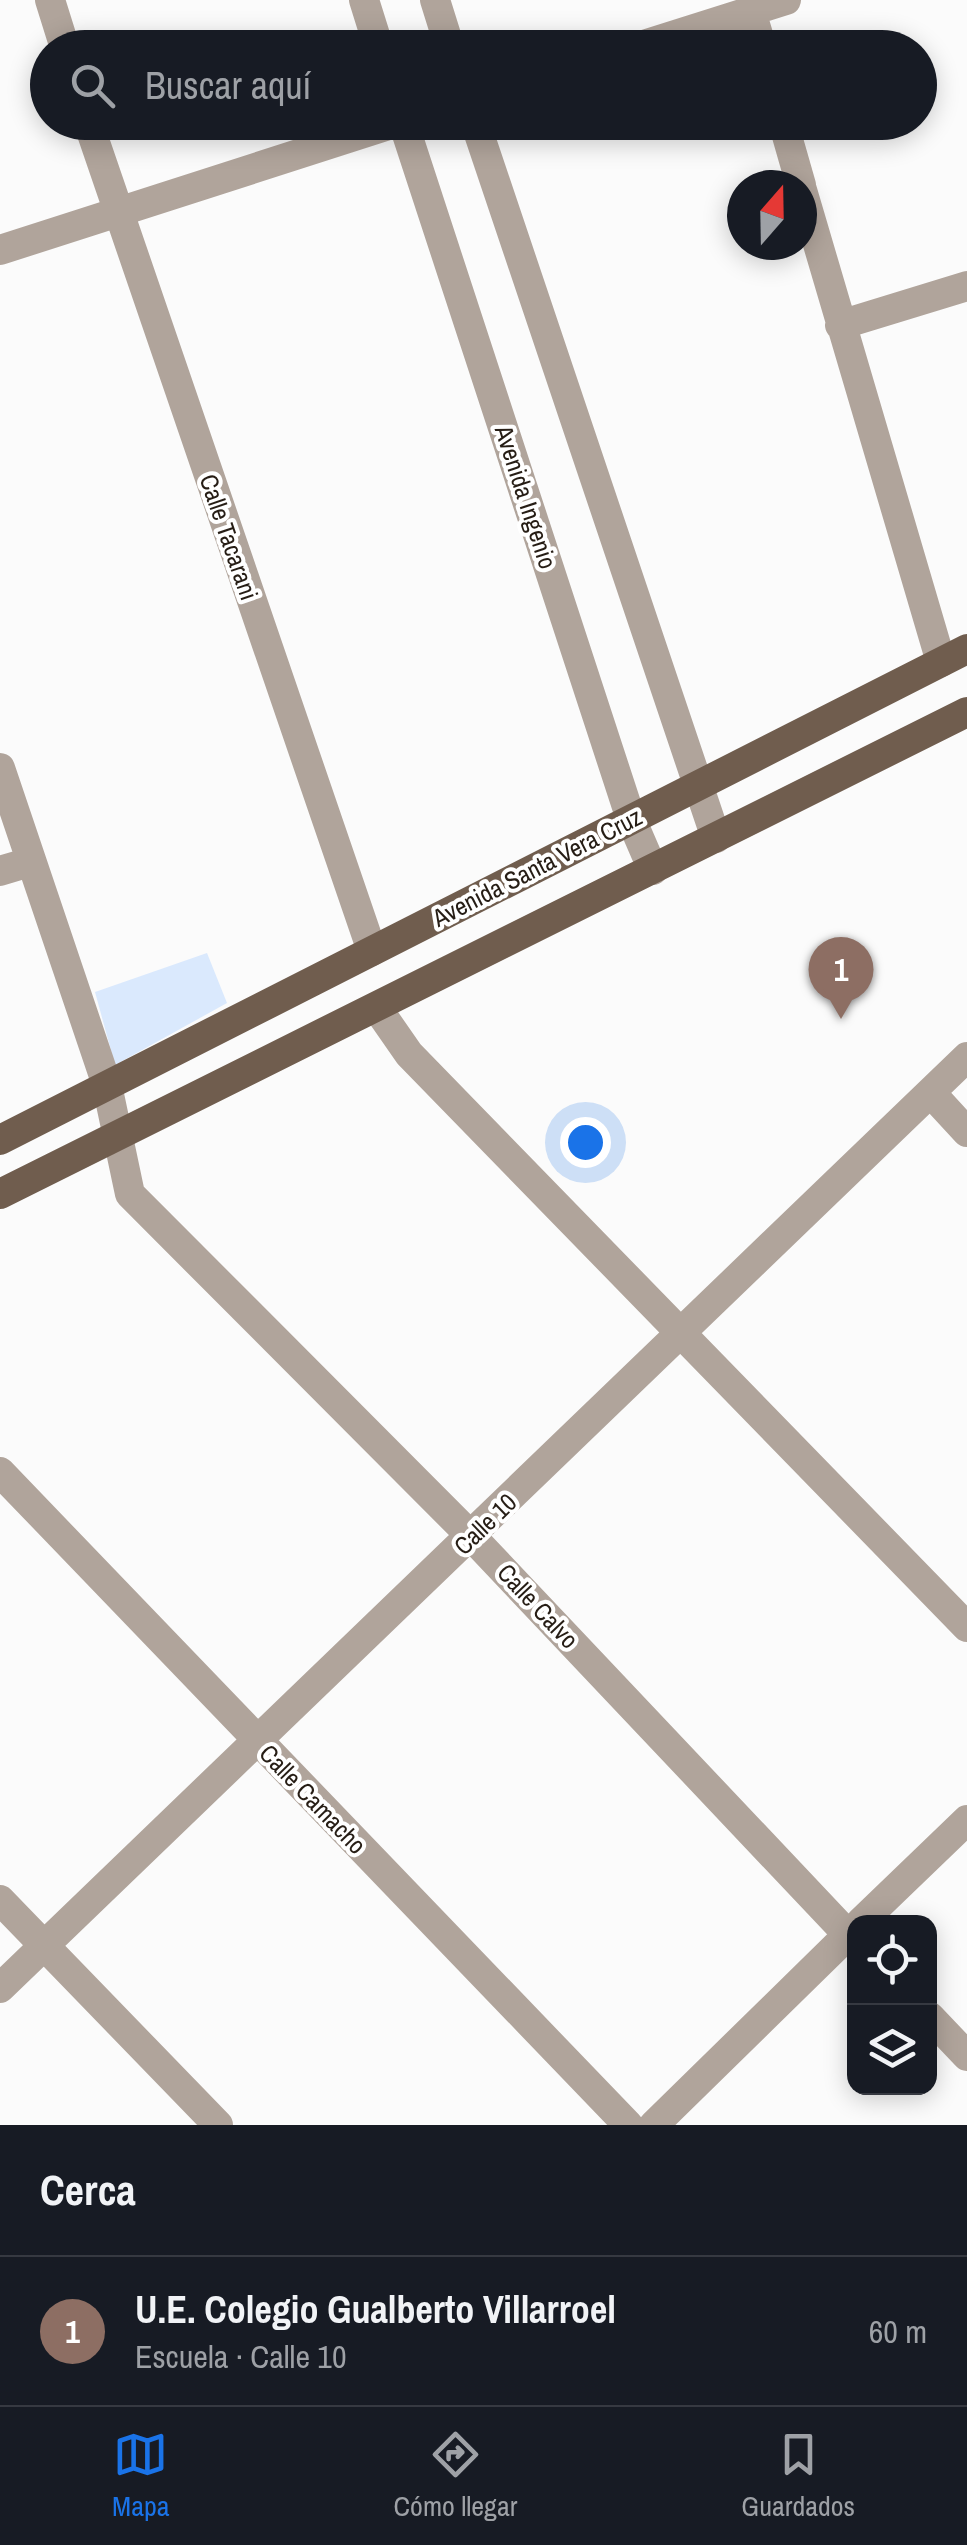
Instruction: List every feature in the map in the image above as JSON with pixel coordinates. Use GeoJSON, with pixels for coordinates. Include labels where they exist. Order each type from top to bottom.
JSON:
{"type":"FeatureCollection","features":[{"type":"Feature","properties":{"kind":"main road","name":"Avenida Santa Vera Cruz"},"geometry":{"type":"LineString","coordinates":[[0,1140],[954,656]]}},
{"type":"Feature","properties":{"kind":"main road"},"geometry":{"type":"LineString","coordinates":[[0,1194],[967,712]]}},
{"type":"Feature","properties":{"kind":"street"},"geometry":{"type":"LineString","coordinates":[[50,0],[59,30]]}},
{"type":"Feature","properties":{"kind":"street"},"geometry":{"type":"LineString","coordinates":[[364,0],[373,30]]}},
{"type":"Feature","properties":{"kind":"street"},"geometry":{"type":"LineString","coordinates":[[435,0],[444,30]]}},
{"type":"Feature","properties":{"kind":"street"},"geometry":{"type":"LineString","coordinates":[[691,30],[786,0]]}},
{"type":"Feature","properties":{"kind":"street"},"geometry":{"type":"LineString","coordinates":[[751,11],[757,30]]}},
{"type":"Feature","properties":{"kind":"street","name":"Calle Tacarani"},"geometry":{"type":"LineString","coordinates":[[94,140],[372,951]]}},
{"type":"Feature","properties":{"kind":"street"},"geometry":{"type":"LineString","coordinates":[[0,250],[343,140]]}},
{"type":"Feature","properties":{"kind":"street","name":"Avenida Ingenio"},"geometry":{"type":"LineString","coordinates":[[407,140],[652,870]]}},
{"type":"Feature","properties":{"kind":"street"},"geometry":{"type":"LineString","coordinates":[[481,140],[716,838]]}},
{"type":"Feature","properties":{"kind":"street"},"geometry":{"type":"LineString","coordinates":[[788,140],[796,170]]}},
{"type":"Feature","properties":{"kind":"street"},"geometry":{"type":"LineString","coordinates":[[817,244],[840,325],[954,656]]}},
{"type":"Feature","properties":{"kind":"street"},"geometry":{"type":"LineString","coordinates":[[840,325],[967,286]]}},
{"type":"Feature","properties":{"kind":"street","name":"Calle Calvo"},"geometry":{"type":"LineString","coordinates":[[0,768],[107,1085],[130,1194],[472,1537],[847,1924]]}},
{"type":"Feature","properties":{"kind":"street"},"geometry":{"type":"LineString","coordinates":[[0,871],[30,862]]}},
{"type":"Feature","properties":{"kind":"street"},"geometry":{"type":"LineString","coordinates":[[376,1008],[409,1054],[967,1627]]}},
{"type":"Feature","properties":{"kind":"street","name":"Calle 10"},"geometry":{"type":"LineString","coordinates":[[0,1988],[967,1057]]}},
{"type":"Feature","properties":{"kind":"street"},"geometry":{"type":"LineString","coordinates":[[931,1093],[967,1132]]}},
{"type":"Feature","properties":{"kind":"street","name":"Calle Camacho"},"geometry":{"type":"LineString","coordinates":[[0,1472],[628,2125]]}},
{"type":"Feature","properties":{"kind":"street"},"geometry":{"type":"LineString","coordinates":[[872,1915],[967,1820]]}},
{"type":"Feature","properties":{"kind":"street"},"geometry":{"type":"LineString","coordinates":[[0,1900],[218,2125]]}},
{"type":"Feature","properties":{"kind":"street"},"geometry":{"type":"LineString","coordinates":[[654,2125],[847,1940]]}},
{"type":"Feature","properties":{"kind":"street"},"geometry":{"type":"LineString","coordinates":[[937,2024],[967,2056]]}},
{"type":"Feature","properties":{"kind":"building"},"geometry":{"type":"Polygon","coordinates":[[[207,953],[227,1003],[115,1065],[95,992],[207,953]]]}},
{"type":"Feature","properties":{"kind":"place","name":"U.E. Colegio Gualberto Villarroel"},"geometry":{"type":"Point","coordinates":[841,1019]}}]}
